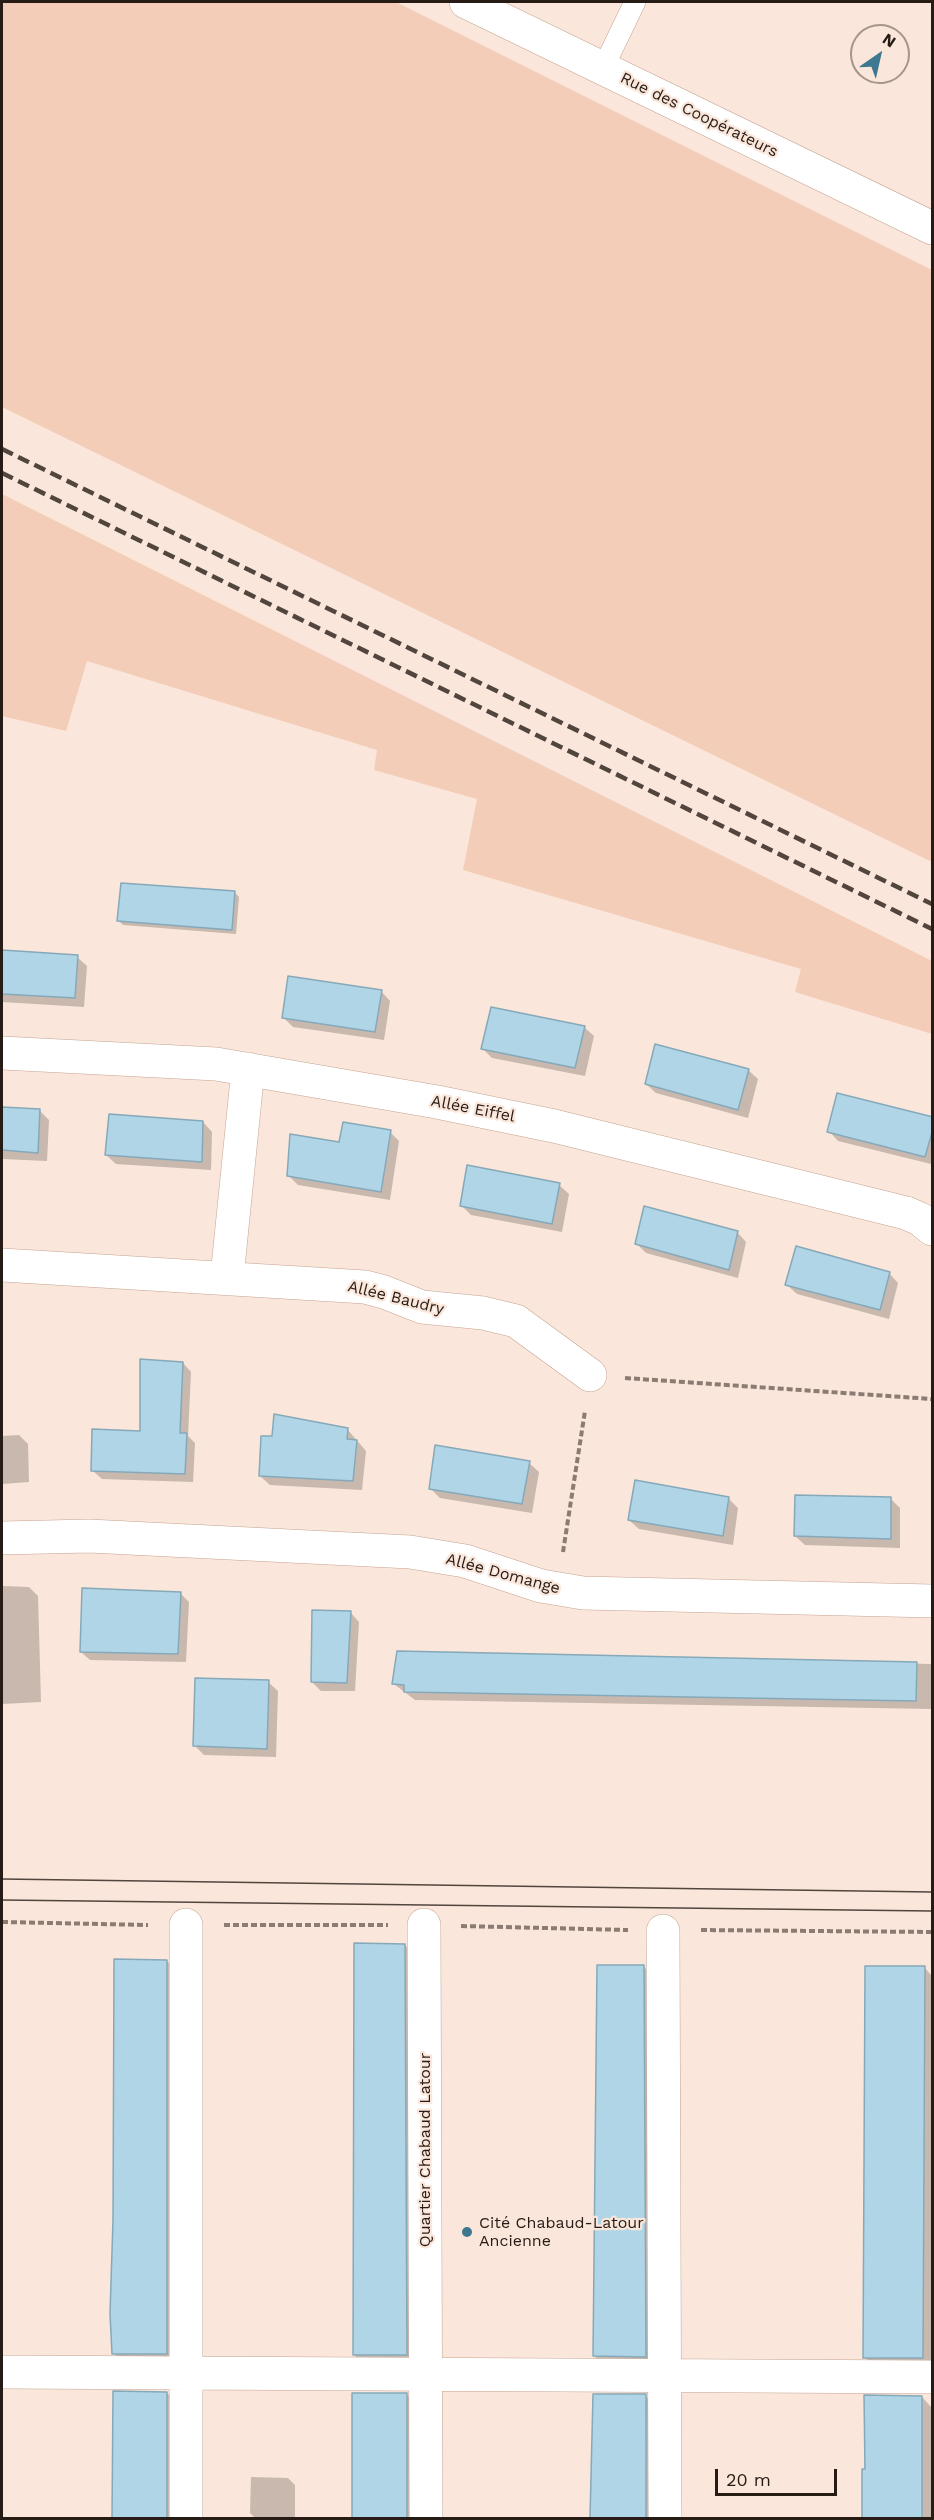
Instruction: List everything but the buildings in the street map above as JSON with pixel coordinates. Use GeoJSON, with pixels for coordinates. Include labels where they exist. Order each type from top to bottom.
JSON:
{"type":"FeatureCollection","features":[{"type":"Feature","properties":{"kind":"street","name":"Rue des Coopérateurs"},"geometry":{"type":"LineString","coordinates":[[466,2],[933,228]]}},
{"type":"Feature","properties":{"kind":"street","name":"Allée Eiffel"},"geometry":{"type":"LineString","coordinates":[[2,1053],[207,1063],[513,1117],[906,1213],[920,1219],[933,1229]]}},
{"type":"Feature","properties":{"kind":"street"},"geometry":{"type":"LineString","coordinates":[[227,1277],[248,1069]]}},
{"type":"Feature","properties":{"kind":"street","name":"Allée Baudry"},"geometry":{"type":"LineString","coordinates":[[2,1265],[365,1287],[422,1307],[501,1316],[534,1332],[590,1375]]}},
{"type":"Feature","properties":{"kind":"street","name":"Allée Domange"},"geometry":{"type":"LineString","coordinates":[[2,1538],[89,1536],[410,1552],[465,1561],[558,1590],[583,1593],[933,1601]]}},
{"type":"Feature","properties":{"kind":"street"},"geometry":{"type":"LineString","coordinates":[[186,1925],[186,2518]]}},
{"type":"Feature","properties":{"kind":"street","name":"Quartier Chabaud Latour"},"geometry":{"type":"LineString","coordinates":[[424,1925],[426,2518]]}},
{"type":"Feature","properties":{"kind":"street"},"geometry":{"type":"LineString","coordinates":[[663,1931],[665,2518]]}},
{"type":"Feature","properties":{"kind":"street"},"geometry":{"type":"LineString","coordinates":[[2,2372],[933,2377]]}},
{"type":"Feature","properties":{"kind":"lane"},"geometry":{"type":"LineString","coordinates":[[603,68],[635,2]]}},
{"type":"Feature","properties":{"kind":"path"},"geometry":{"type":"LineString","coordinates":[[558,1590],[590,1375],[933,1399]]}},
{"type":"Feature","properties":{"kind":"path"},"geometry":{"type":"LineString","coordinates":[[2,1922],[424,1925],[663,1931],[933,1932]]}},
{"type":"Feature","properties":{"kind":"shaded area"},"geometry":{"type":"Polygon","coordinates":[[[2,2],[396,2],[932,270],[932,862],[2,407],[2,2]]]}},
{"type":"Feature","properties":{"kind":"shaded area"},"geometry":{"type":"Polygon","coordinates":[[[2,494],[932,961],[932,1034],[795,992],[801,969],[463,870],[477,799],[374,770],[377,750],[87,661],[66,731],[2,716],[2,494]]]}},
{"type":"Feature","properties":{"kind":"tram line"},"geometry":{"type":"LineString","coordinates":[[2,1879],[932,1892]]}},
{"type":"Feature","properties":{"kind":"tram line"},"geometry":{"type":"LineString","coordinates":[[2,1900],[932,1911]]}},
{"type":"Feature","properties":{"kind":"railway"},"geometry":{"type":"LineString","coordinates":[[2,449],[932,904]]}},
{"type":"Feature","properties":{"kind":"railway"},"geometry":{"type":"LineString","coordinates":[[2,473],[932,929]]}},
{"type":"Feature","properties":{"kind":"place","name":"Cité Chabaud-Latour Ancienne"},"geometry":{"type":"Point","coordinates":[467,2232]}}]}
